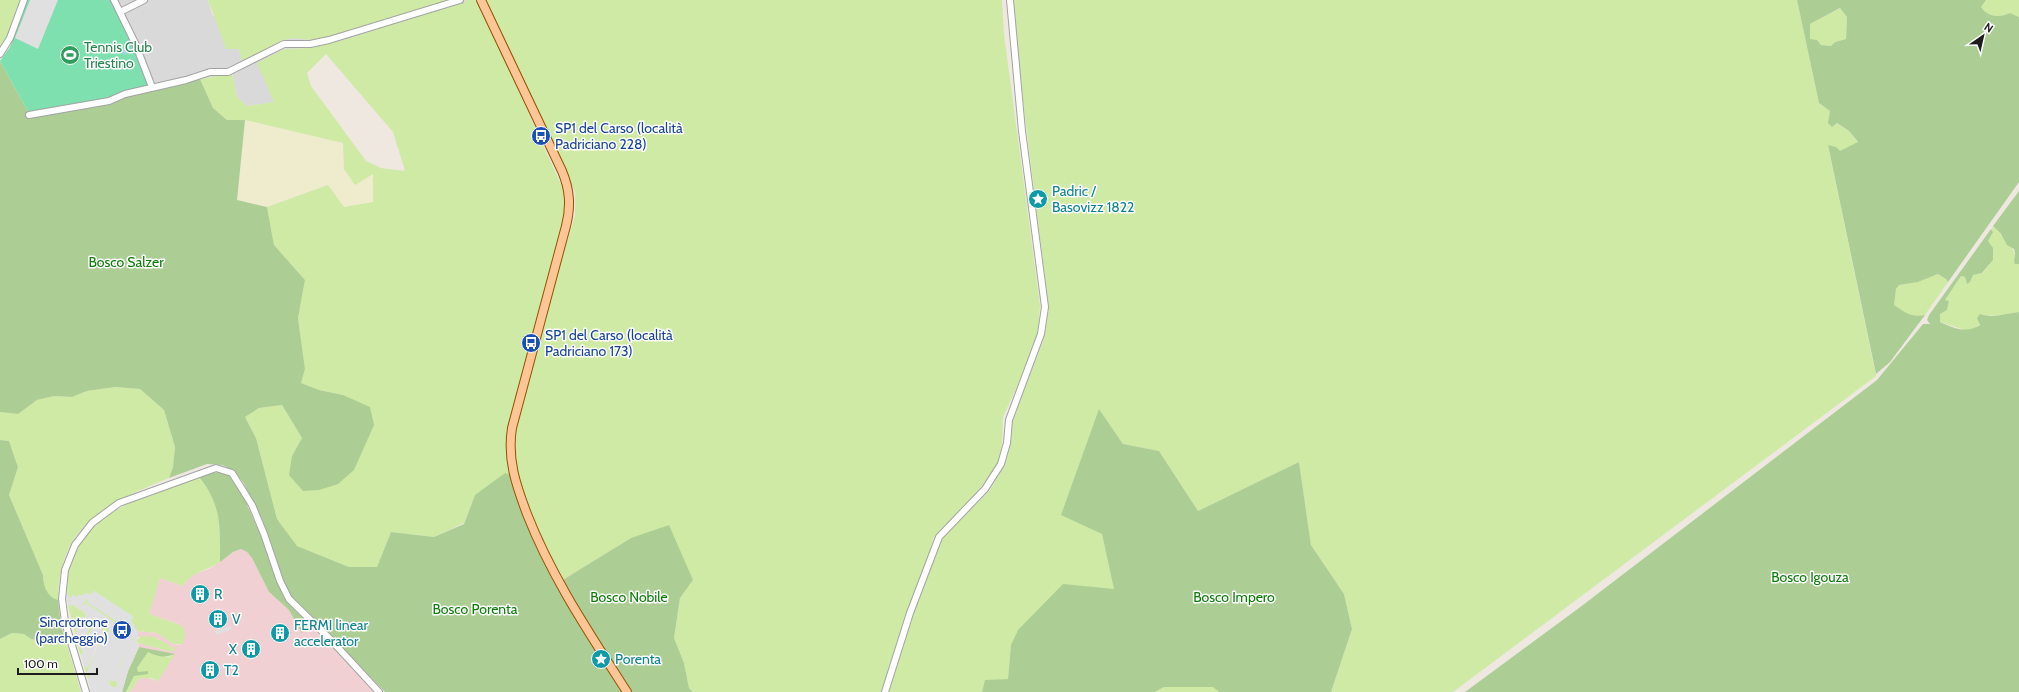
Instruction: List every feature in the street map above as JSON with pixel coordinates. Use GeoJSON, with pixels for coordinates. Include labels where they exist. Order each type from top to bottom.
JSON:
{"type":"FeatureCollection","features":[{"type":"Feature","properties":{"kind":"main road"},"geometry":{"type":"LineString","coordinates":[[481,0],[562,171],[570,194],[570,211],[512,428],[510,445],[513,471],[534,531],[550,565],[573,607],[627,692]]}},
{"type":"Feature","properties":{"kind":"street"},"geometry":{"type":"LineString","coordinates":[[0,54],[10,38],[24,0]]}},
{"type":"Feature","properties":{"kind":"street"},"geometry":{"type":"LineString","coordinates":[[114,0],[135,43],[152,87]]}},
{"type":"Feature","properties":{"kind":"street"},"geometry":{"type":"LineString","coordinates":[[120,12],[144,0]]}},
{"type":"Feature","properties":{"kind":"street"},"geometry":{"type":"LineString","coordinates":[[28,115],[109,101],[152,87],[186,80],[210,72],[228,72],[284,44],[310,44],[329,40],[460,0]]}},
{"type":"Feature","properties":{"kind":"street"},"geometry":{"type":"LineString","coordinates":[[885,692],[910,613],[939,537],[985,489],[1001,464],[1007,443],[1009,420],[1036,349],[1044,323],[1045,307],[1022,131],[1010,0]]}},
{"type":"Feature","properties":{"kind":"street"},"geometry":{"type":"LineString","coordinates":[[86,692],[65,622],[62,599],[63,579],[67,563],[75,545],[85,530],[98,517],[119,503],[213,468],[224,469],[232,473],[247,497],[264,534],[280,581],[289,599],[331,640],[380,692]]}},
{"type":"Feature","properties":{"kind":"shaded area"},"geometry":{"type":"Polygon","coordinates":[[[30,0],[58,0],[38,49],[15,38],[30,0]]]}},
{"type":"Feature","properties":{"kind":"shaded area"},"geometry":{"type":"Polygon","coordinates":[[[111,0],[208,0],[212,14],[239,49],[242,62],[281,41],[292,38],[311,40],[452,0],[468,0],[350,38],[311,48],[284,49],[274,102],[247,106],[237,97],[232,73],[148,91],[133,45],[111,0]]]}},
{"type":"Feature","properties":{"kind":"shaded area"},"geometry":{"type":"Polygon","coordinates":[[[245,120],[343,143],[344,169],[373,174],[373,202],[344,208],[328,185],[267,207],[237,200],[245,120]]]}},
{"type":"Feature","properties":{"kind":"shaded area"},"geometry":{"type":"Polygon","coordinates":[[[241,549],[247,552],[252,558],[269,592],[289,610],[302,633],[311,625],[337,650],[376,692],[129,692],[136,684],[136,681],[145,677],[158,681],[174,655],[139,647],[138,643],[168,651],[176,650],[155,637],[138,637],[137,631],[157,633],[173,644],[180,645],[179,624],[149,614],[160,578],[183,586],[190,576],[211,568],[233,552],[241,549]]]}},
{"type":"Feature","properties":{"kind":"shaded area"},"geometry":{"type":"Polygon","coordinates":[[[65,591],[71,598],[73,595],[77,597],[79,594],[82,596],[86,593],[91,594],[94,591],[134,617],[131,620],[137,631],[138,637],[136,640],[139,647],[128,671],[122,692],[91,692],[88,679],[91,676],[87,674],[100,640],[106,632],[109,633],[110,631],[106,627],[101,629],[105,631],[96,647],[88,667],[84,666],[81,656],[84,652],[81,650],[94,625],[97,626],[98,622],[94,619],[90,621],[92,624],[81,645],[77,644],[74,634],[78,631],[75,629],[82,617],[85,618],[86,616],[84,612],[73,605],[68,605],[65,591]],[[87,599],[82,605],[84,606],[86,603],[122,627],[125,630],[124,632],[127,633],[129,631],[128,624],[125,627],[87,602],[89,599],[87,599]],[[127,651],[120,664],[117,674],[127,651]],[[116,676],[114,681],[110,680],[109,684],[112,687],[116,687],[118,684],[115,681],[116,676]]]}},
{"type":"Feature","properties":{"kind":"shaded area"},"geometry":{"type":"Polygon","coordinates":[[[230,626],[232,629],[216,635],[215,631],[230,626]]]}},
{"type":"Feature","properties":{"kind":"green space"},"geometry":{"type":"Polygon","coordinates":[[[0,0],[21,0],[7,38],[0,49],[0,0]]]}},
{"type":"Feature","properties":{"kind":"green space","name":"Tennis Club Triestino"},"geometry":{"type":"Polygon","coordinates":[[[27,0],[111,0],[133,45],[148,87],[109,100],[29,113],[0,61],[10,47],[27,0]]]}},
{"type":"Feature","properties":{"kind":"green space"},"geometry":{"type":"Polygon","coordinates":[[[208,0],[452,0],[332,37],[311,40],[292,38],[281,41],[242,62],[239,49],[226,49],[208,0]]]}},
{"type":"Feature","properties":{"kind":"green space"},"geometry":{"type":"Polygon","coordinates":[[[468,0],[477,0],[564,191],[566,212],[508,427],[507,449],[511,475],[475,495],[464,523],[434,537],[391,532],[377,567],[349,567],[297,546],[277,519],[256,438],[245,417],[259,408],[282,405],[302,438],[292,456],[343,395],[319,390],[301,383],[305,369],[298,318],[305,280],[274,245],[267,207],[328,185],[344,207],[373,202],[373,174],[355,185],[344,169],[343,143],[245,120],[227,120],[213,108],[200,79],[232,73],[237,97],[247,106],[274,102],[257,63],[284,49],[311,48],[350,38],[468,0]],[[326,54],[307,73],[311,86],[366,161],[381,168],[405,171],[393,132],[326,54]]]}},
{"type":"Feature","properties":{"kind":"green space"},"geometry":{"type":"Polygon","coordinates":[[[486,0],[1002,0],[1004,34],[1040,305],[1038,333],[1024,371],[1003,417],[1002,445],[998,463],[974,497],[942,528],[933,539],[928,559],[903,624],[882,692],[693,692],[689,688],[684,663],[674,638],[680,598],[693,580],[631,538],[561,581],[538,531],[522,490],[515,466],[514,433],[556,277],[575,216],[575,192],[486,0]]]}},
{"type":"Feature","properties":{"kind":"green space"},"geometry":{"type":"Polygon","coordinates":[[[1013,0],[1797,0],[1819,103],[1830,111],[1832,127],[1836,123],[1849,131],[1858,143],[1840,152],[1828,146],[1876,376],[1453,692],[1331,692],[1352,629],[1344,594],[1311,545],[1299,462],[1198,511],[1159,451],[1123,444],[1099,409],[1102,534],[1115,589],[1011,645],[1008,679],[985,681],[982,692],[888,692],[909,621],[942,538],[990,490],[1005,464],[1009,449],[1012,421],[1043,341],[1047,320],[1048,302],[1014,28],[1013,0]]]}},
{"type":"Feature","properties":{"kind":"green space"},"geometry":{"type":"Polygon","coordinates":[[[1797,0],[1986,0],[1981,7],[1990,15],[2002,16],[2010,13],[2019,17],[2019,182],[1948,282],[1938,274],[1918,282],[1899,285],[1896,289],[1894,305],[1912,315],[1925,315],[1890,362],[1876,374],[1828,145],[1836,147],[1840,151],[1858,142],[1849,131],[1837,123],[1832,127],[1828,123],[1830,111],[1819,103],[1797,0]],[[1840,8],[1810,24],[1810,39],[1817,40],[1821,45],[1831,46],[1835,42],[1846,39],[1847,17],[1840,8]]]}},
{"type":"Feature","properties":{"kind":"green space"},"geometry":{"type":"Polygon","coordinates":[[[1986,0],[2019,0],[2019,17],[2010,13],[2002,16],[1990,15],[1981,7],[1986,0]]]}},
{"type":"Feature","properties":{"kind":"green space"},"geometry":{"type":"Polygon","coordinates":[[[1841,8],[1847,17],[1846,39],[1835,42],[1831,46],[1821,45],[1817,40],[1810,40],[1810,24],[1841,8]]]}},
{"type":"Feature","properties":{"kind":"green space","name":"Bosco Salzer"},"geometry":{"type":"Polygon","coordinates":[[[0,61],[29,113],[26,114],[28,117],[110,104],[127,96],[200,79],[213,108],[227,120],[245,120],[237,200],[267,207],[274,245],[305,280],[298,318],[305,369],[301,383],[319,390],[343,395],[370,407],[374,425],[354,470],[338,484],[319,490],[303,491],[289,475],[292,456],[302,438],[282,405],[259,408],[245,417],[256,438],[277,519],[297,546],[349,567],[377,567],[391,532],[434,537],[464,524],[475,495],[505,473],[511,475],[540,553],[551,575],[593,647],[623,692],[385,692],[331,636],[296,603],[284,584],[263,521],[243,482],[233,470],[222,465],[207,464],[169,478],[173,467],[175,447],[164,410],[140,389],[115,387],[87,391],[72,397],[54,396],[37,400],[18,414],[0,412],[0,61]]]}},
{"type":"Feature","properties":{"kind":"green space"},"geometry":{"type":"Polygon","coordinates":[[[2019,191],[2019,264],[2015,264],[2014,249],[2007,245],[2001,234],[1993,226],[2019,191]]]}},
{"type":"Feature","properties":{"kind":"green space"},"geometry":{"type":"Polygon","coordinates":[[[1993,226],[2013,249],[2014,257],[2019,264],[2019,312],[1989,315],[1973,330],[1965,330],[1940,322],[1940,314],[1947,310],[1949,301],[1945,300],[1961,276],[1965,277],[1968,283],[1973,275],[1983,273],[1993,260],[1988,241],[1993,226]]]}},
{"type":"Feature","properties":{"kind":"green space","name":"Bosco Igouza"},"geometry":{"type":"Polygon","coordinates":[[[1991,229],[1993,232],[1988,241],[1993,248],[1993,260],[1982,273],[1973,275],[1970,282],[1967,284],[1965,277],[1961,276],[1945,300],[1949,301],[1947,310],[1940,314],[1940,322],[1965,330],[1975,328],[1980,325],[1977,318],[1980,314],[1995,316],[2019,312],[2019,692],[1465,692],[1579,608],[1877,380],[1923,324],[1930,324],[1927,320],[1929,315],[1991,229]]]}},
{"type":"Feature","properties":{"kind":"green space"},"geometry":{"type":"Polygon","coordinates":[[[1938,274],[1948,282],[1925,315],[1916,316],[1908,314],[1894,305],[1896,289],[1899,285],[1918,282],[1938,274]]]}},
{"type":"Feature","properties":{"kind":"green space"},"geometry":{"type":"Polygon","coordinates":[[[115,387],[140,389],[164,410],[175,447],[173,467],[169,478],[146,487],[107,508],[91,520],[77,535],[67,552],[61,574],[58,600],[51,596],[46,590],[43,575],[9,495],[18,466],[9,441],[0,440],[0,412],[18,414],[37,400],[54,396],[72,397],[87,391],[115,387]]]}},
{"type":"Feature","properties":{"kind":"green space","name":"Bosco Impero"},"geometry":{"type":"Polygon","coordinates":[[[1099,409],[1123,444],[1159,451],[1198,511],[1299,462],[1311,545],[1344,594],[1352,629],[1331,692],[1219,692],[1213,687],[1164,687],[1155,692],[982,692],[985,680],[1008,679],[1011,645],[1018,630],[1063,584],[1114,589],[1102,534],[1061,515],[1099,409]]]}},
{"type":"Feature","properties":{"kind":"green space"},"geometry":{"type":"Polygon","coordinates":[[[0,440],[9,441],[18,467],[9,495],[43,575],[46,590],[51,596],[58,600],[61,626],[66,641],[52,643],[31,639],[24,634],[12,633],[0,639],[0,440]]]}},
{"type":"Feature","properties":{"kind":"green space"},"geometry":{"type":"Polygon","coordinates":[[[220,472],[228,474],[245,500],[264,543],[282,594],[311,625],[302,633],[289,610],[269,592],[252,558],[247,552],[241,549],[233,552],[220,562],[220,538],[216,507],[207,487],[199,477],[209,473],[220,472]]]}},
{"type":"Feature","properties":{"kind":"green space"},"geometry":{"type":"Polygon","coordinates":[[[199,477],[207,487],[216,507],[220,538],[220,562],[195,574],[183,586],[160,578],[149,614],[178,624],[184,628],[185,635],[183,644],[173,644],[157,633],[137,631],[131,620],[133,617],[94,591],[91,595],[71,598],[68,595],[66,583],[76,551],[87,534],[102,520],[119,508],[138,499],[199,477]]]}},
{"type":"Feature","properties":{"kind":"green space","name":"Bosco Nobile"},"geometry":{"type":"Polygon","coordinates":[[[669,525],[693,580],[680,598],[674,638],[684,663],[689,688],[693,692],[631,692],[561,581],[631,538],[669,525]]]}},
{"type":"Feature","properties":{"kind":"green space"},"geometry":{"type":"Polygon","coordinates":[[[87,599],[89,599],[87,602],[125,626],[128,624],[129,631],[127,633],[124,632],[122,628],[86,603],[84,606],[82,605],[87,599]]]}},
{"type":"Feature","properties":{"kind":"green space"},"geometry":{"type":"Polygon","coordinates":[[[71,604],[84,612],[86,616],[85,618],[82,617],[75,629],[78,631],[75,634],[68,605],[71,604]]]}},
{"type":"Feature","properties":{"kind":"green space"},"geometry":{"type":"Polygon","coordinates":[[[93,619],[97,621],[98,625],[94,625],[81,650],[84,651],[81,656],[77,644],[81,645],[92,624],[89,622],[93,619]]]}},
{"type":"Feature","properties":{"kind":"green space"},"geometry":{"type":"Polygon","coordinates":[[[104,627],[109,628],[110,632],[106,632],[89,668],[87,674],[91,676],[88,679],[84,666],[88,667],[105,631],[101,629],[104,627]]]}},
{"type":"Feature","properties":{"kind":"green space"},"geometry":{"type":"Polygon","coordinates":[[[12,633],[24,634],[31,639],[52,643],[66,641],[81,692],[0,692],[0,639],[12,633]]]}},
{"type":"Feature","properties":{"kind":"green space"},"geometry":{"type":"Polygon","coordinates":[[[116,634],[121,637],[122,641],[117,639],[96,692],[104,666],[116,639],[113,637],[116,634]]]}},
{"type":"Feature","properties":{"kind":"green space"},"geometry":{"type":"Polygon","coordinates":[[[142,636],[155,637],[177,650],[168,651],[138,643],[136,640],[142,636]]]}},
{"type":"Feature","properties":{"kind":"green space"},"geometry":{"type":"Polygon","coordinates":[[[129,642],[132,644],[133,649],[130,647],[127,651],[129,647],[126,644],[129,642]]]}},
{"type":"Feature","properties":{"kind":"green space"},"geometry":{"type":"Polygon","coordinates":[[[139,647],[175,654],[162,656],[148,652],[137,668],[138,672],[148,671],[148,674],[134,676],[126,692],[122,692],[128,671],[139,647]]]}},
{"type":"Feature","properties":{"kind":"green space"},"geometry":{"type":"Polygon","coordinates":[[[127,651],[118,672],[122,660],[127,651]]]}},
{"type":"Feature","properties":{"kind":"green space"},"geometry":{"type":"Polygon","coordinates":[[[148,652],[168,657],[175,654],[158,681],[151,678],[146,679],[145,677],[136,681],[136,684],[129,692],[126,692],[134,676],[143,674],[138,672],[137,668],[148,652]]]}},
{"type":"Feature","properties":{"kind":"green space"},"geometry":{"type":"Polygon","coordinates":[[[118,672],[118,684],[116,687],[112,687],[109,684],[110,680],[114,681],[118,672]]]}},
{"type":"Feature","properties":{"kind":"green space"},"geometry":{"type":"Polygon","coordinates":[[[1164,687],[1214,687],[1219,692],[1155,692],[1164,687]]]}},
{"type":"Feature","properties":{"kind":"water"},"geometry":{"type":"Polygon","coordinates":[[[126,42],[131,44],[126,55],[121,53],[126,42]]]}},
{"type":"Feature","properties":{"kind":"place","name":"Tennis Club Triestino"},"geometry":{"type":"Point","coordinates":[70,55]}},
{"type":"Feature","properties":{"kind":"place","name":"SP1 del Carso (località Padriciano 228)"},"geometry":{"type":"Point","coordinates":[541,136]}},
{"type":"Feature","properties":{"kind":"place","name":"Padric / Basovizz 1822"},"geometry":{"type":"Point","coordinates":[1038,199]}},
{"type":"Feature","properties":{"kind":"place","name":"SP1 del Carso (località Padriciano 173)"},"geometry":{"type":"Point","coordinates":[531,343]}},
{"type":"Feature","properties":{"kind":"place","name":"R"},"geometry":{"type":"Point","coordinates":[200,594]}},
{"type":"Feature","properties":{"kind":"place","name":"V"},"geometry":{"type":"Point","coordinates":[218,619]}},
{"type":"Feature","properties":{"kind":"place","name":"Sincrotrone (parcheggio)"},"geometry":{"type":"Point","coordinates":[122,630]}},
{"type":"Feature","properties":{"kind":"place","name":"FERMI linear accelerator"},"geometry":{"type":"Point","coordinates":[280,633]}},
{"type":"Feature","properties":{"kind":"place","name":"X"},"geometry":{"type":"Point","coordinates":[251,649]}},
{"type":"Feature","properties":{"kind":"place","name":"Porenta"},"geometry":{"type":"Point","coordinates":[601,659]}},
{"type":"Feature","properties":{"kind":"place","name":"T2"},"geometry":{"type":"Point","coordinates":[210,670]}},
{"type":"Feature","properties":{"kind":"park label","name":"Bosco Porenta"},"geometry":{"type":"Point","coordinates":[475,609]}}]}
